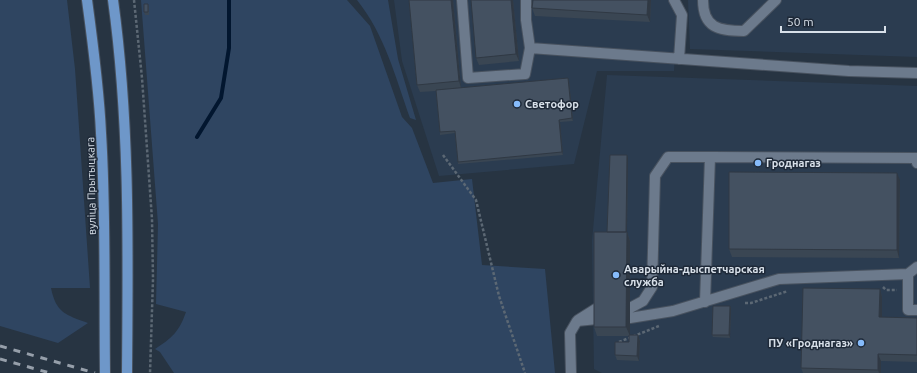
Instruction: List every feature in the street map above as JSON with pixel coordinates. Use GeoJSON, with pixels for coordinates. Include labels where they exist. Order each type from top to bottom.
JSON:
{"type":"FeatureCollection","features":[{"type":"Feature","properties":{"kind":"main road","name":"вуліца Прытыцкага"},"geometry":{"type":"LineString","coordinates":[[86,0],[93,46],[101,132],[105,373]]}},
{"type":"Feature","properties":{"kind":"main road"},"geometry":{"type":"LineString","coordinates":[[113,0],[119,43],[124,130],[128,282],[127,373]]}},
{"type":"Feature","properties":{"kind":"lane"},"geometry":{"type":"LineString","coordinates":[[462,0],[468,78],[525,74],[530,48],[526,20],[526,0]]}},
{"type":"Feature","properties":{"kind":"lane"},"geometry":{"type":"LineString","coordinates":[[674,0],[682,15],[679,58]]}},
{"type":"Feature","properties":{"kind":"lane"},"geometry":{"type":"LineString","coordinates":[[703,0],[703,9],[708,23],[727,31],[744,31],[776,0]]}},
{"type":"Feature","properties":{"kind":"lane"},"geometry":{"type":"LineString","coordinates":[[530,48],[849,71],[917,73]]}},
{"type":"Feature","properties":{"kind":"lane"},"geometry":{"type":"LineString","coordinates":[[630,308],[643,301],[652,287],[654,176],[668,157],[917,159]]}},
{"type":"Feature","properties":{"kind":"lane"},"geometry":{"type":"LineString","coordinates":[[704,302],[710,157]]}},
{"type":"Feature","properties":{"kind":"lane"},"geometry":{"type":"LineString","coordinates":[[630,318],[673,311],[779,279],[908,274],[917,267]]}},
{"type":"Feature","properties":{"kind":"lane"},"geometry":{"type":"LineString","coordinates":[[908,274],[908,310],[917,310]]}},
{"type":"Feature","properties":{"kind":"lane"},"geometry":{"type":"LineString","coordinates":[[571,373],[570,333],[577,321],[597,308]]}},
{"type":"Feature","properties":{"kind":"lane"},"geometry":{"type":"LineString","coordinates":[[577,321],[597,319]]}},
{"type":"Feature","properties":{"kind":"path"},"geometry":{"type":"LineString","coordinates":[[134,0],[152,218],[153,279],[150,373]]}},
{"type":"Feature","properties":{"kind":"path"},"geometry":{"type":"LineString","coordinates":[[443,155],[476,200],[498,296],[525,373]]}},
{"type":"Feature","properties":{"kind":"path"},"geometry":{"type":"LineString","coordinates":[[880,284],[886,290],[908,290]]}},
{"type":"Feature","properties":{"kind":"path"},"geometry":{"type":"LineString","coordinates":[[744,302],[751,303],[796,289]]}},
{"type":"Feature","properties":{"kind":"path"},"geometry":{"type":"LineString","coordinates":[[616,344],[665,324]]}},
{"type":"Feature","properties":{"kind":"shaded area"},"geometry":{"type":"Polygon","coordinates":[[[0,0],[67,0],[75,69],[90,288],[51,288],[56,303],[63,312],[88,323],[58,343],[0,326],[0,0]]]}},
{"type":"Feature","properties":{"kind":"shaded area"},"geometry":{"type":"Polygon","coordinates":[[[141,0],[347,0],[370,26],[402,117],[412,128],[433,183],[472,179],[482,265],[545,269],[555,373],[174,373],[160,352],[155,349],[178,330],[186,312],[156,304],[158,224],[141,0]]]}},
{"type":"Feature","properties":{"kind":"shaded area"},"geometry":{"type":"Polygon","coordinates":[[[357,0],[388,0],[398,59],[416,120],[410,118],[394,71],[382,42],[367,13],[357,0]]]}},
{"type":"Feature","properties":{"kind":"shaded area"},"geometry":{"type":"Polygon","coordinates":[[[394,0],[678,0],[674,71],[597,71],[574,164],[439,176],[402,61],[394,0]]]}},
{"type":"Feature","properties":{"kind":"shaded area"},"geometry":{"type":"Polygon","coordinates":[[[688,0],[917,0],[917,57],[690,49],[688,0]]]}},
{"type":"Feature","properties":{"kind":"shaded area","name":"Гроднагаз"},"geometry":{"type":"Polygon","coordinates":[[[607,75],[917,86],[917,373],[602,373],[594,369],[592,241],[607,75]]]}},
{"type":"Feature","properties":{"kind":"building"},"geometry":{"type":"Polygon","coordinates":[[[409,0],[451,0],[459,81],[417,85],[409,0]]]}},
{"type":"Feature","properties":{"kind":"building"},"geometry":{"type":"Polygon","coordinates":[[[471,0],[511,0],[516,54],[476,58],[471,0]]]}},
{"type":"Feature","properties":{"kind":"building"},"geometry":{"type":"Polygon","coordinates":[[[533,0],[648,0],[647,15],[532,8],[533,0]]]}},
{"type":"Feature","properties":{"kind":"building"},"geometry":{"type":"Polygon","coordinates":[[[144,4],[148,4],[148,12],[144,12],[144,4]]]}},
{"type":"Feature","properties":{"kind":"building"},"geometry":{"type":"Polygon","coordinates":[[[568,78],[572,118],[559,120],[562,152],[458,162],[455,131],[440,132],[436,90],[568,78]]]}},
{"type":"Feature","properties":{"kind":"building"},"geometry":{"type":"Polygon","coordinates":[[[610,155],[627,155],[626,232],[607,232],[610,155]]]}},
{"type":"Feature","properties":{"kind":"building"},"geometry":{"type":"Polygon","coordinates":[[[729,172],[897,173],[897,250],[729,249],[729,172]]]}},
{"type":"Feature","properties":{"kind":"building"},"geometry":{"type":"Polygon","coordinates":[[[594,232],[627,232],[626,327],[594,327],[594,232]]]}},
{"type":"Feature","properties":{"kind":"building","name":"ПУ «Гроднагаз»"},"geometry":{"type":"Polygon","coordinates":[[[803,288],[880,289],[879,317],[917,318],[917,355],[878,354],[878,370],[801,368],[803,288]]]}},
{"type":"Feature","properties":{"kind":"building"},"geometry":{"type":"Polygon","coordinates":[[[713,306],[730,306],[729,335],[712,335],[713,306]]]}},
{"type":"Feature","properties":{"kind":"building"},"geometry":{"type":"Polygon","coordinates":[[[629,335],[638,335],[637,356],[615,355],[615,342],[629,342],[629,335]]]}},
{"type":"Feature","properties":{"kind":"waterway"},"geometry":{"type":"LineString","coordinates":[[197,137],[221,98],[229,48],[229,0]]}},
{"type":"Feature","properties":{"kind":"railway"},"geometry":{"type":"LineString","coordinates":[[0,346],[95,373]]}},
{"type":"Feature","properties":{"kind":"railway"},"geometry":{"type":"LineString","coordinates":[[0,359],[50,373]]}},
{"type":"Feature","properties":{"kind":"place","name":"Светофор"},"geometry":{"type":"Point","coordinates":[517,104]}},
{"type":"Feature","properties":{"kind":"place","name":"Гроднагаз"},"geometry":{"type":"Point","coordinates":[758,163]}},
{"type":"Feature","properties":{"kind":"place","name":"Аварыйна-дыспетчарская служба"},"geometry":{"type":"Point","coordinates":[616,275]}},
{"type":"Feature","properties":{"kind":"place","name":"ПУ «Гроднагаз»"},"geometry":{"type":"Point","coordinates":[861,343]}}]}
